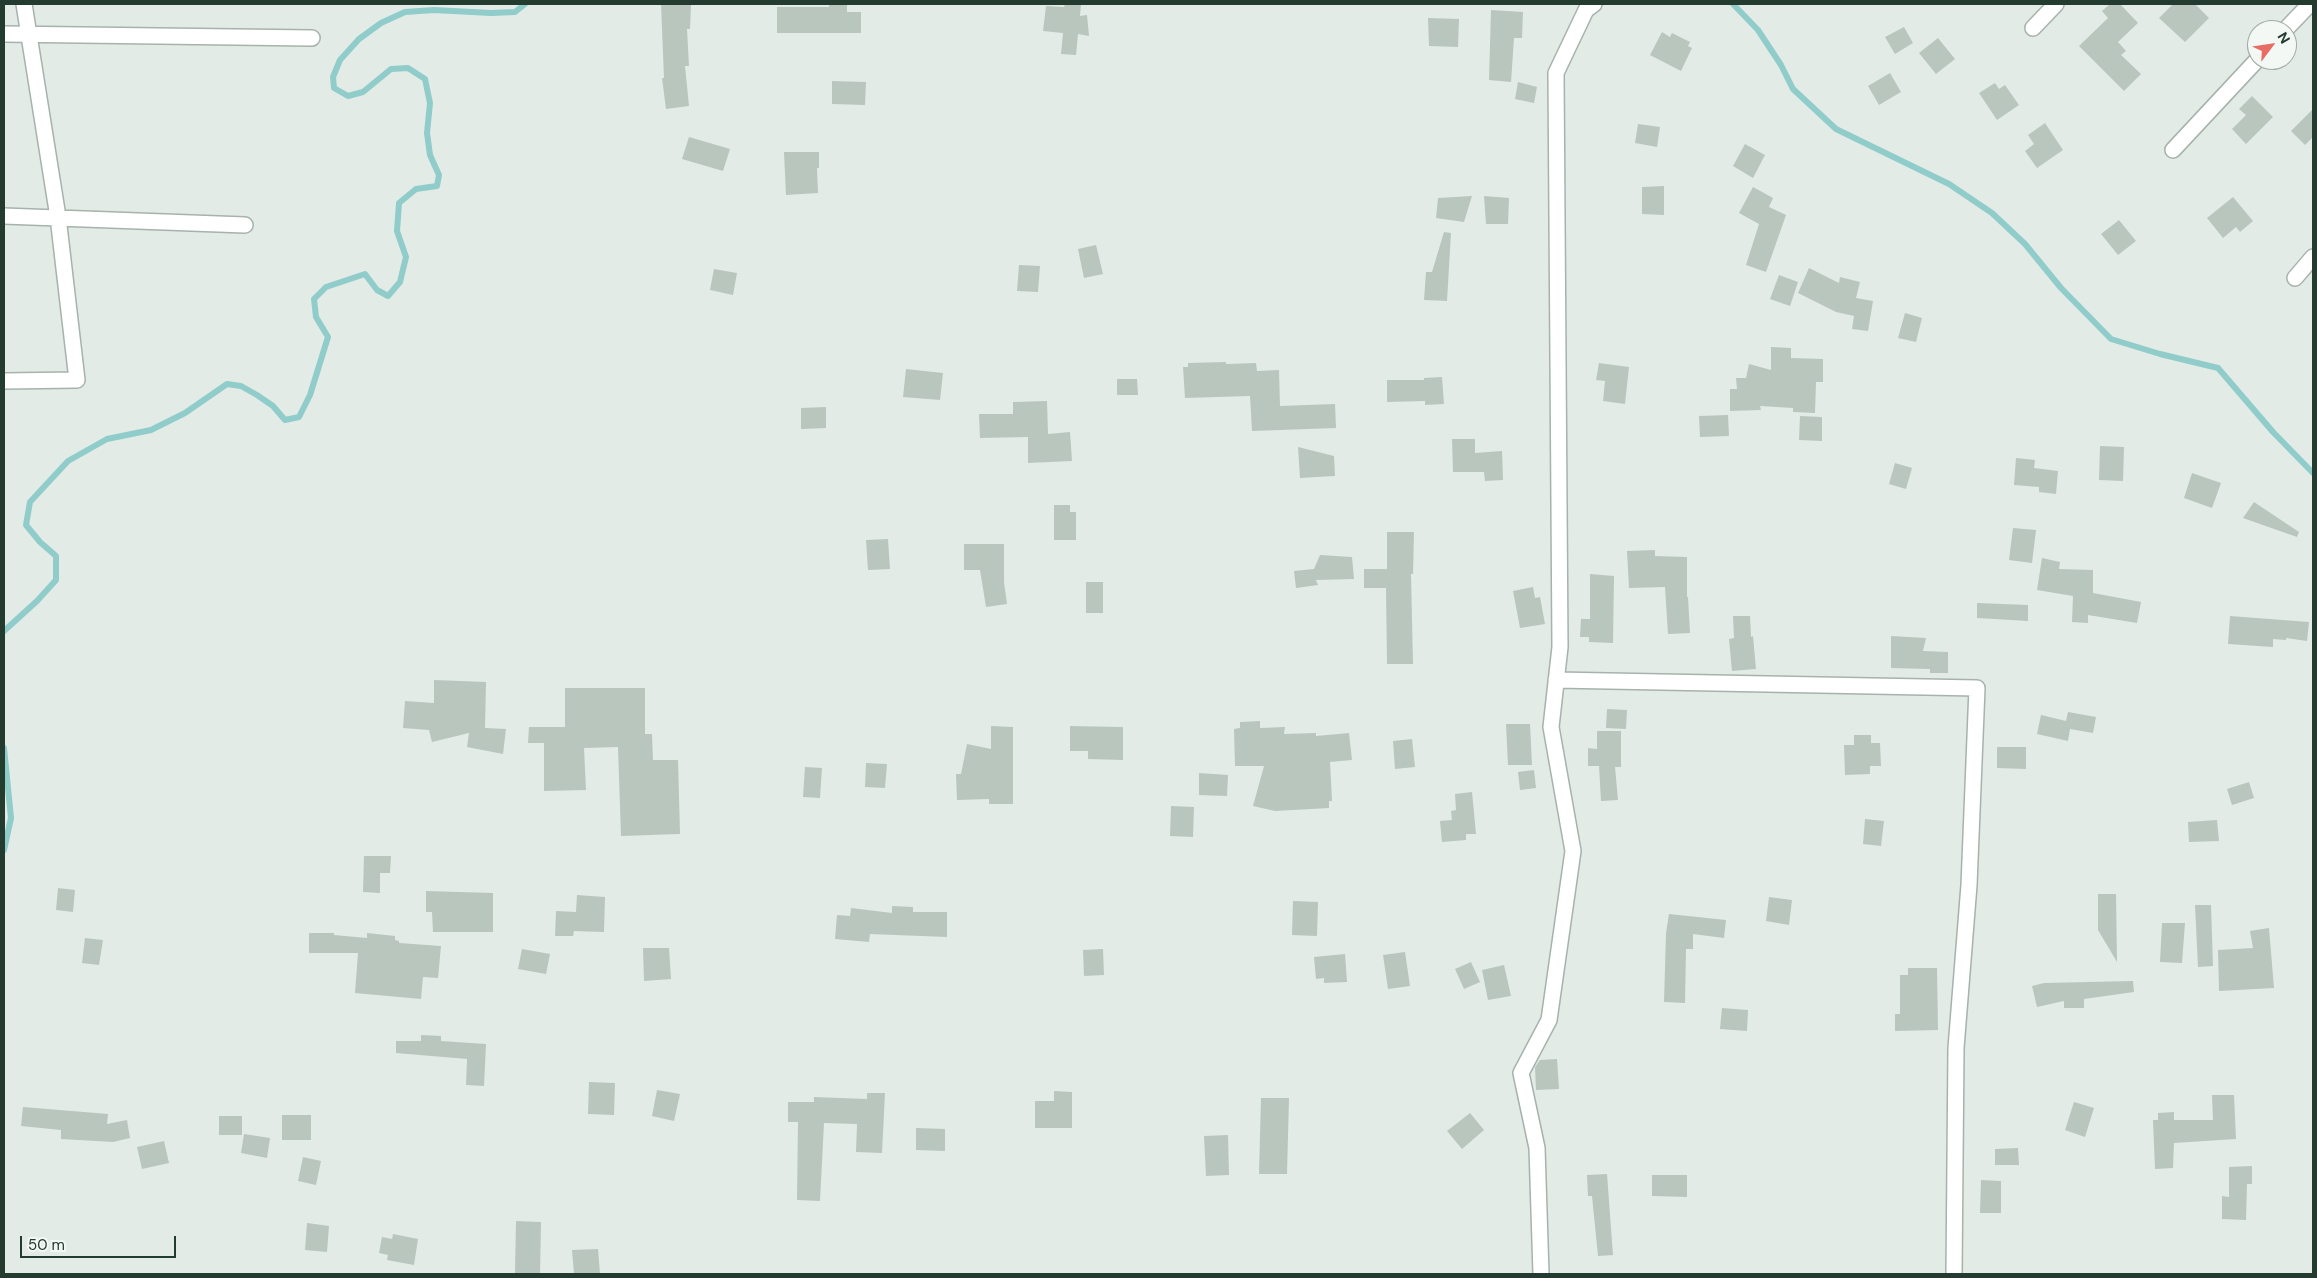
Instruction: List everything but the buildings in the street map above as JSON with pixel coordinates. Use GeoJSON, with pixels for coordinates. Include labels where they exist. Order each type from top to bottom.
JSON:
{"type":"FeatureCollection","features":[{"type":"Feature","properties":{"kind":"street"},"geometry":{"type":"LineString","coordinates":[[4,381],[77,380],[58,218],[27,35],[24,4]]}},
{"type":"Feature","properties":{"kind":"street"},"geometry":{"type":"LineString","coordinates":[[1541,1274],[1538,1148],[1521,1073],[1548,1020],[1572,851],[1551,727],[1560,637],[1556,73],[1586,10],[1594,4]]}},
{"type":"Feature","properties":{"kind":"street"},"geometry":{"type":"LineString","coordinates":[[2033,28],[2056,4]]}},
{"type":"Feature","properties":{"kind":"street"},"geometry":{"type":"LineString","coordinates":[[2295,20],[2310,4]]}},
{"type":"Feature","properties":{"kind":"street"},"geometry":{"type":"LineString","coordinates":[[4,34],[312,38]]}},
{"type":"Feature","properties":{"kind":"street"},"geometry":{"type":"LineString","coordinates":[[2173,150],[2248,70]]}},
{"type":"Feature","properties":{"kind":"street"},"geometry":{"type":"LineString","coordinates":[[4,216],[245,225]]}},
{"type":"Feature","properties":{"kind":"street"},"geometry":{"type":"LineString","coordinates":[[2295,278],[2313,258]]}},
{"type":"Feature","properties":{"kind":"street"},"geometry":{"type":"LineString","coordinates":[[1556,680],[1977,688],[1969,885],[1956,1048],[1954,1274]]}},
{"type":"Feature","properties":{"kind":"waterway"},"geometry":{"type":"LineString","coordinates":[[4,631],[37,601],[56,580],[56,556],[40,542],[26,525],[30,502],[68,461],[107,439],[151,430],[185,413],[227,384],[241,386],[257,395],[273,406],[285,420],[299,417],[310,395],[328,337],[316,317],[314,299],[326,287],[365,274],[377,290],[388,296],[400,282],[406,257],[397,231],[399,203],[416,189],[437,186],[439,175],[430,155],[427,133],[430,103],[425,79],[408,68],[391,69],[363,92],[348,96],[334,88],[333,77],[340,60],[359,39],[381,23],[405,12],[434,10],[491,13],[515,12],[525,4]]}},
{"type":"Feature","properties":{"kind":"waterway"},"geometry":{"type":"LineString","coordinates":[[1733,4],[1758,30],[1781,65],[1793,89],[1836,129],[1949,184],[1992,213],[2025,244],[2061,288],[2111,339],[2160,354],[2218,368],[2273,432],[2313,473]]}},
{"type":"Feature","properties":{"kind":"waterway"},"geometry":{"type":"LineString","coordinates":[[4,748],[11,818],[4,850]]}}]}
